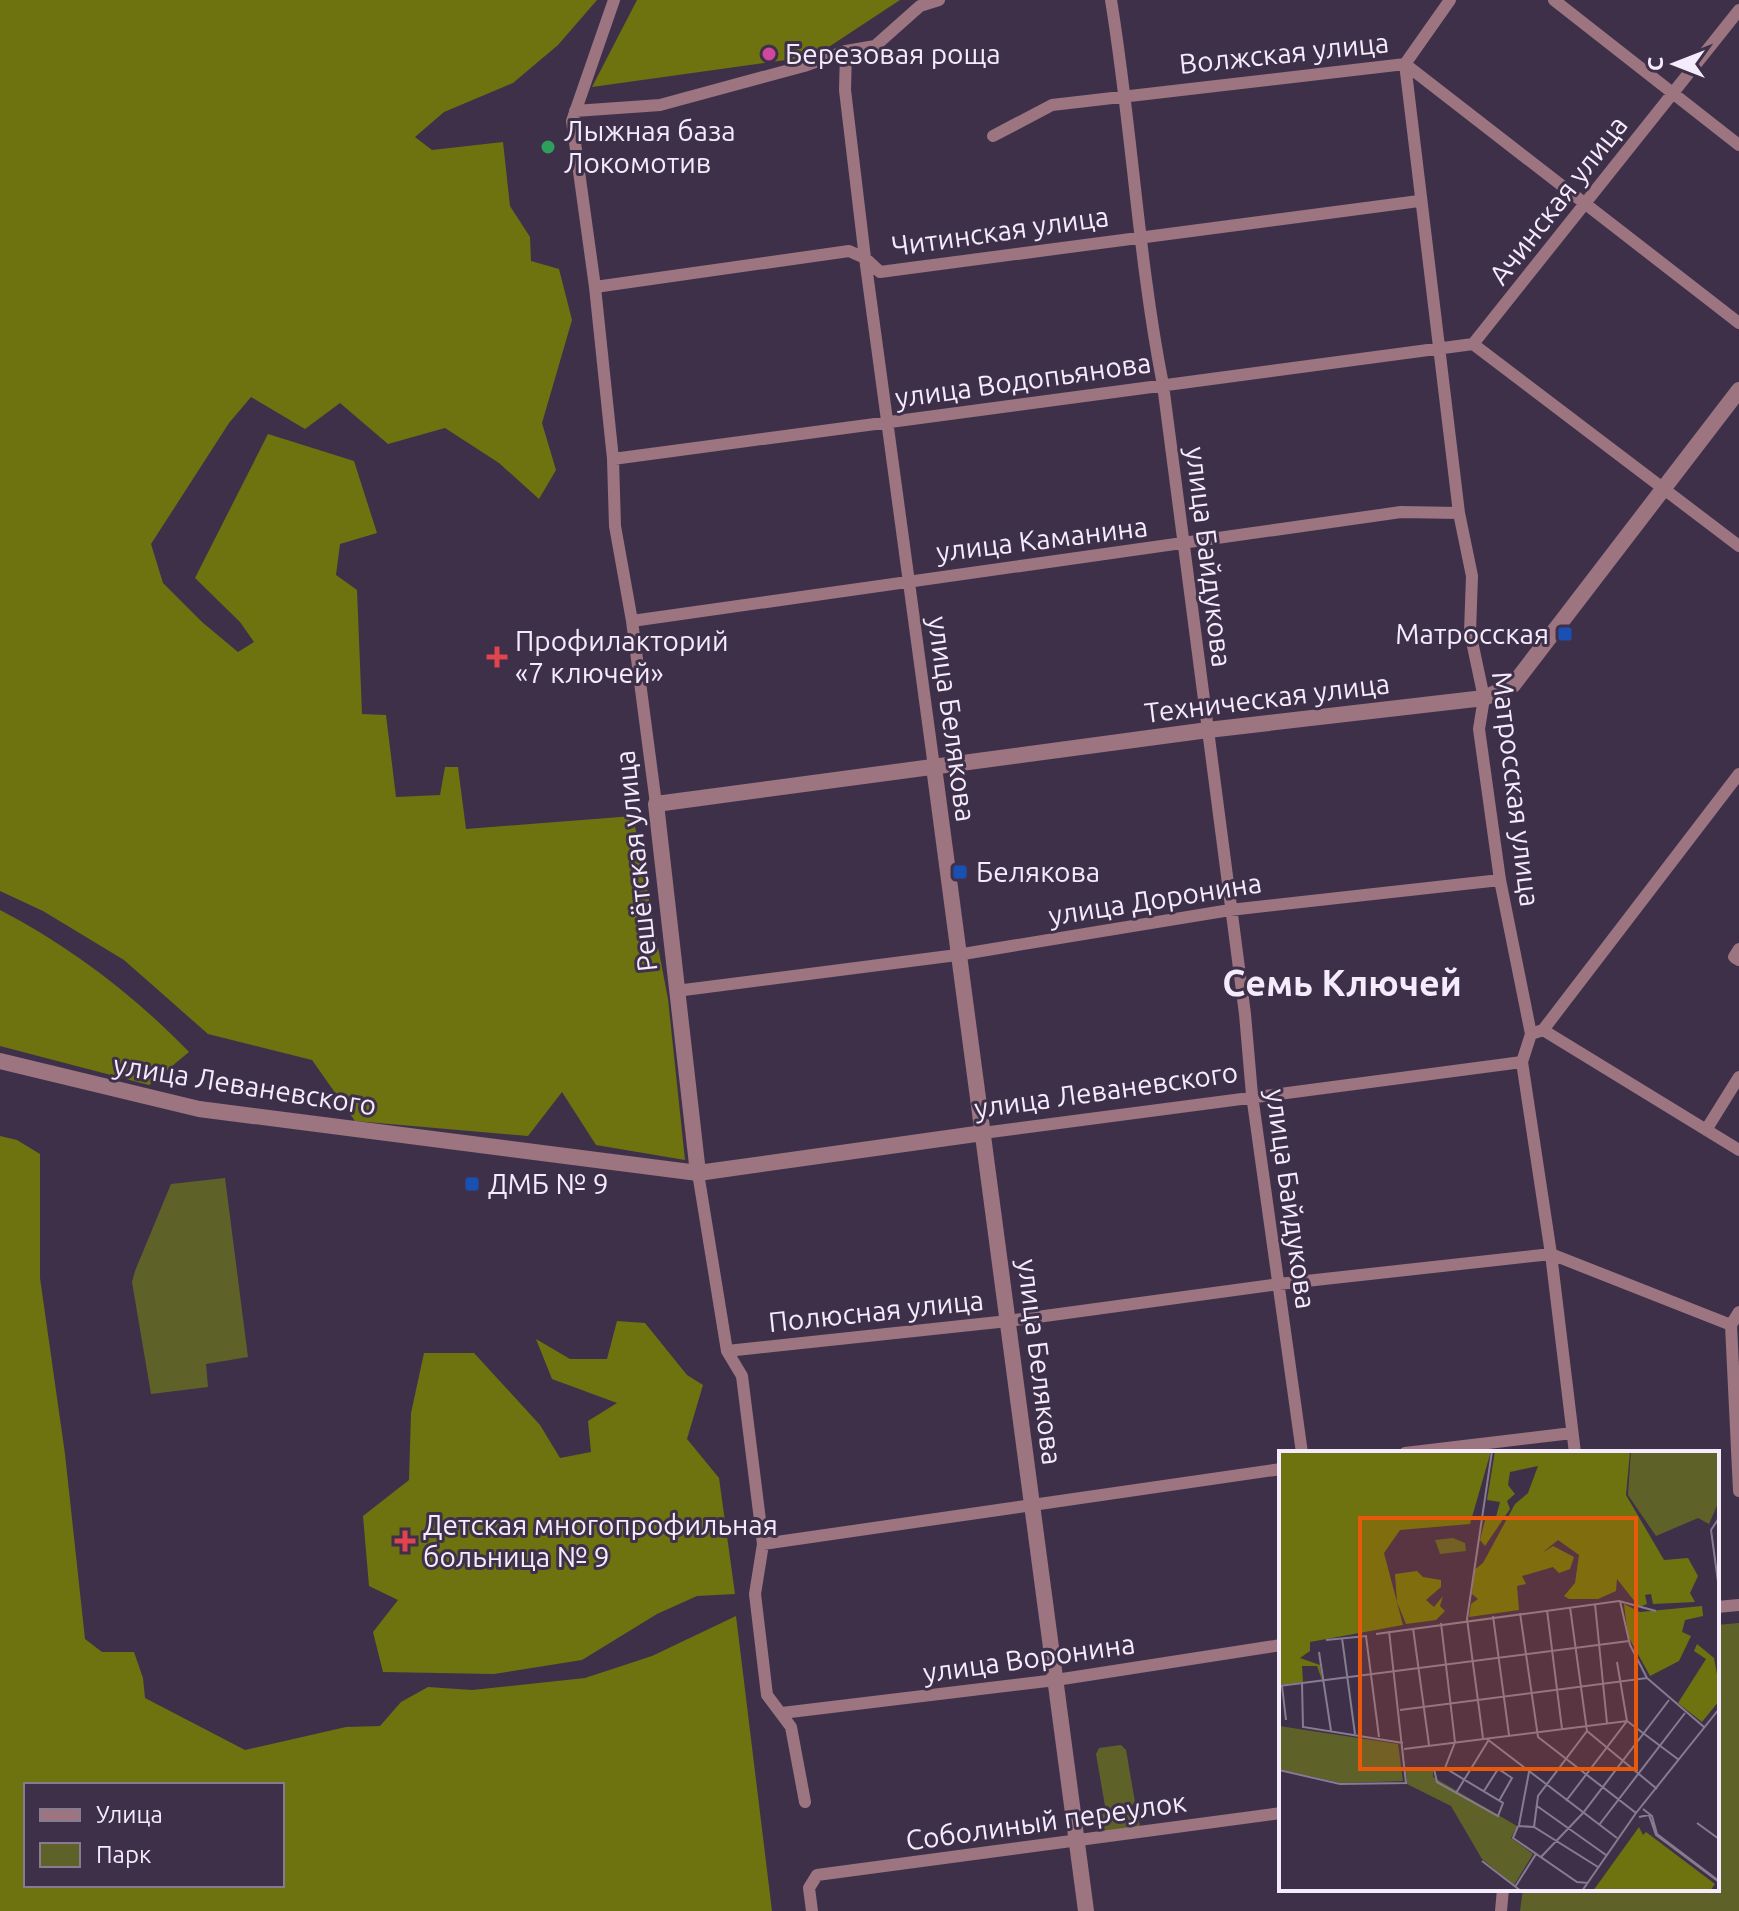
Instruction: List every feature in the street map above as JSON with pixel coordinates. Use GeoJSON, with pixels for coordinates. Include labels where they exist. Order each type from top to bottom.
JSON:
{"type":"FeatureCollection","features":[{"type":"Feature","properties":{"kind":"street","name":"Решётская улица"},"geometry":{"type":"LineString","coordinates":[[614,0],[572,121],[595,287],[613,459],[615,526],[632,621],[656,804],[698,1173],[727,1351],[742,1376],[763,1544],[755,1594],[767,1695],[791,1727],[805,1802]]}},
{"type":"Feature","properties":{"kind":"street"},"geometry":{"type":"LineString","coordinates":[[575,111],[660,105],[804,66],[846,51],[875,46],[920,6],[939,0]]}},
{"type":"Feature","properties":{"kind":"street","name":"улица Байдукова"},"geometry":{"type":"LineString","coordinates":[[1111,0],[1127,94],[1149,315],[1163,385],[1185,545],[1195,648],[1208,730],[1252,1095],[1302,1451]]}},
{"type":"Feature","properties":{"kind":"street"},"geometry":{"type":"LineString","coordinates":[[1405,64],[1450,0]]}},
{"type":"Feature","properties":{"kind":"street"},"geometry":{"type":"LineString","coordinates":[[1554,0],[1739,145]]}},
{"type":"Feature","properties":{"kind":"street","name":"Ачинская улица"},"geometry":{"type":"LineString","coordinates":[[1473,344],[1739,10]]}},
{"type":"Feature","properties":{"kind":"street","name":"улица Белякова"},"geometry":{"type":"LineString","coordinates":[[846,51],[845,90],[906,581],[934,767],[1086,1911]]}},
{"type":"Feature","properties":{"kind":"street","name":"Волжская улица"},"geometry":{"type":"LineString","coordinates":[[993,136],[1052,105],[1405,64],[1582,205],[1739,323]]}},
{"type":"Feature","properties":{"kind":"street","name":"Матросская улица"},"geometry":{"type":"LineString","coordinates":[[1405,64],[1419,201],[1459,513],[1472,576],[1470,632],[1484,698],[1479,729],[1500,880],[1537,1032],[1522,1062],[1551,1254],[1575,1451]]}},
{"type":"Feature","properties":{"kind":"street","name":"Читинская улица"},"geometry":{"type":"LineString","coordinates":[[595,287],[849,251],[865,258],[880,272],[1142,235],[1419,201]]}},
{"type":"Feature","properties":{"kind":"street"},"geometry":{"type":"LineString","coordinates":[[1473,344],[1663,485],[1739,546]]}},
{"type":"Feature","properties":{"kind":"street","name":"улица Водопьянова"},"geometry":{"type":"LineString","coordinates":[[613,459],[1473,344]]}},
{"type":"Feature","properties":{"kind":"street","name":"Техническая улица"},"geometry":{"type":"LineString","coordinates":[[656,804],[1208,730],[1484,698],[1513,685],[1663,485],[1739,390]]}},
{"type":"Feature","properties":{"kind":"street","name":"улица Каманина"},"geometry":{"type":"LineString","coordinates":[[632,621],[1401,512],[1459,513]]}},
{"type":"Feature","properties":{"kind":"street"},"geometry":{"type":"LineString","coordinates":[[1739,774],[1537,1032],[1739,1150]]}},
{"type":"Feature","properties":{"kind":"street","name":"улица Доронина"},"geometry":{"type":"LineString","coordinates":[[676,991],[957,955],[1230,910],[1500,880]]}},
{"type":"Feature","properties":{"kind":"street"},"geometry":{"type":"LineString","coordinates":[[1739,949],[1734,957],[1739,960]]}},
{"type":"Feature","properties":{"kind":"street","name":"улица Леваневского"},"geometry":{"type":"LineString","coordinates":[[0,1061],[199,1109],[698,1173],[1252,1095],[1522,1062]]}},
{"type":"Feature","properties":{"kind":"street"},"geometry":{"type":"LineString","coordinates":[[1706,1130],[1739,1077]]}},
{"type":"Feature","properties":{"kind":"street","name":"Полюсная улица"},"geometry":{"type":"LineString","coordinates":[[727,1351],[1008,1321],[1279,1284],[1551,1254],[1731,1325]]}},
{"type":"Feature","properties":{"kind":"street"},"geometry":{"type":"LineString","coordinates":[[1739,1312],[1731,1325],[1739,1491]]}},
{"type":"Feature","properties":{"kind":"street"},"geometry":{"type":"LineString","coordinates":[[1422,1451],[1572,1433]]}},
{"type":"Feature","properties":{"kind":"street"},"geometry":{"type":"LineString","coordinates":[[763,1544],[1279,1469]]}},
{"type":"Feature","properties":{"kind":"street"},"geometry":{"type":"LineString","coordinates":[[1719,1607],[1739,1605]]}},
{"type":"Feature","properties":{"kind":"street","name":"улица Воронина"},"geometry":{"type":"LineString","coordinates":[[782,1713],[1056,1680],[1279,1645]]}},
{"type":"Feature","properties":{"kind":"street","name":"Соболиный переулок"},"geometry":{"type":"LineString","coordinates":[[812,1911],[809,1888],[817,1875],[1279,1813]]}},
{"type":"Feature","properties":{"kind":"street"},"geometry":{"type":"LineString","coordinates":[[1501,1911],[1503,1891]]}},
{"type":"Feature","properties":{"kind":"green space"},"geometry":{"type":"Polygon","coordinates":[[[225,1178],[248,1357],[206,1364],[208,1387],[151,1394],[132,1282],[135,1271],[171,1184],[225,1178]]]}},
{"type":"Feature","properties":{"kind":"green space"},"geometry":{"type":"Polygon","coordinates":[[[1739,1623],[1739,1911],[1520,1911],[1523,1891],[1719,1891],[1719,1625],[1739,1623]]]}},
{"type":"Feature","properties":{"kind":"green space"},"geometry":{"type":"Polygon","coordinates":[[[1121,1745],[1126,1750],[1135,1802],[1131,1807],[1109,1810],[1105,1806],[1096,1754],[1099,1748],[1121,1745]]]}},
{"type":"Feature","properties":{"kind":"green space"},"geometry":{"type":"Polygon","coordinates":[[[1137,1809],[1140,1827],[1105,1832],[1102,1814],[1137,1809]]]}},
{"type":"Feature","properties":{"kind":"shaded area"},"geometry":{"type":"Polygon","coordinates":[[[0,0],[597,0],[558,45],[513,83],[444,112],[415,137],[432,150],[503,142],[510,206],[530,237],[531,261],[559,269],[572,320],[542,423],[556,470],[539,499],[499,463],[445,428],[388,444],[340,403],[305,429],[251,397],[229,423],[151,544],[163,583],[238,652],[254,642],[240,622],[195,578],[268,434],[354,461],[377,533],[340,544],[336,575],[357,590],[362,714],[386,715],[396,797],[440,795],[445,767],[458,767],[466,829],[633,816],[668,999],[685,1160],[596,1145],[562,1092],[528,1136],[355,1121],[312,1060],[208,1034],[124,960],[43,911],[0,891],[0,0]]]}},
{"type":"Feature","properties":{"kind":"shaded area"},"geometry":{"type":"Polygon","coordinates":[[[637,0],[900,0],[815,56],[592,87],[637,0]]]}},
{"type":"Feature","properties":{"kind":"shaded area"},"geometry":{"type":"Polygon","coordinates":[[[0,910],[52,940],[100,974],[146,1011],[189,1052],[149,1085],[0,1046],[0,910]]]}},
{"type":"Feature","properties":{"kind":"shaded area"},"geometry":{"type":"Polygon","coordinates":[[[0,1136],[17,1140],[40,1154],[40,1278],[65,1454],[85,1639],[102,1652],[134,1652],[143,1678],[145,1698],[245,1750],[346,1727],[380,1726],[401,1702],[428,1687],[472,1690],[585,1678],[652,1656],[736,1616],[772,1911],[0,1911],[0,1136]]]}},
{"type":"Feature","properties":{"kind":"shaded area"},"geometry":{"type":"Polygon","coordinates":[[[617,1321],[645,1323],[687,1375],[703,1385],[687,1439],[719,1478],[735,1594],[697,1596],[657,1614],[582,1660],[494,1674],[383,1672],[373,1632],[398,1600],[369,1586],[363,1516],[409,1480],[411,1413],[424,1353],[474,1353],[540,1425],[560,1458],[591,1452],[588,1421],[617,1403],[552,1379],[536,1339],[570,1359],[607,1359],[617,1321]]]}},
{"type":"Feature","properties":{"kind":"place","name":"Березовая роща"},"geometry":{"type":"Point","coordinates":[769,54]}},
{"type":"Feature","properties":{"kind":"place","name":"Лыжная база Локомотив"},"geometry":{"type":"Point","coordinates":[548,147]}},
{"type":"Feature","properties":{"kind":"place","name":"Матросская"},"geometry":{"type":"Point","coordinates":[1565,634]}},
{"type":"Feature","properties":{"kind":"place","name":"Профилакторий «7 ключей»"},"geometry":{"type":"Point","coordinates":[497,657]}},
{"type":"Feature","properties":{"kind":"place","name":"Белякова"},"geometry":{"type":"Point","coordinates":[960,872]}},
{"type":"Feature","properties":{"kind":"place","name":"ДМБ № 9"},"geometry":{"type":"Point","coordinates":[472,1184]}},
{"type":"Feature","properties":{"kind":"place","name":"Детская многопрофильная больница № 9"},"geometry":{"type":"Point","coordinates":[405,1541]}},
{"type":"Feature","properties":{"kind":"district","name":"Семь Ключей"},"geometry":{"type":"Point","coordinates":[1342,983]}}]}
